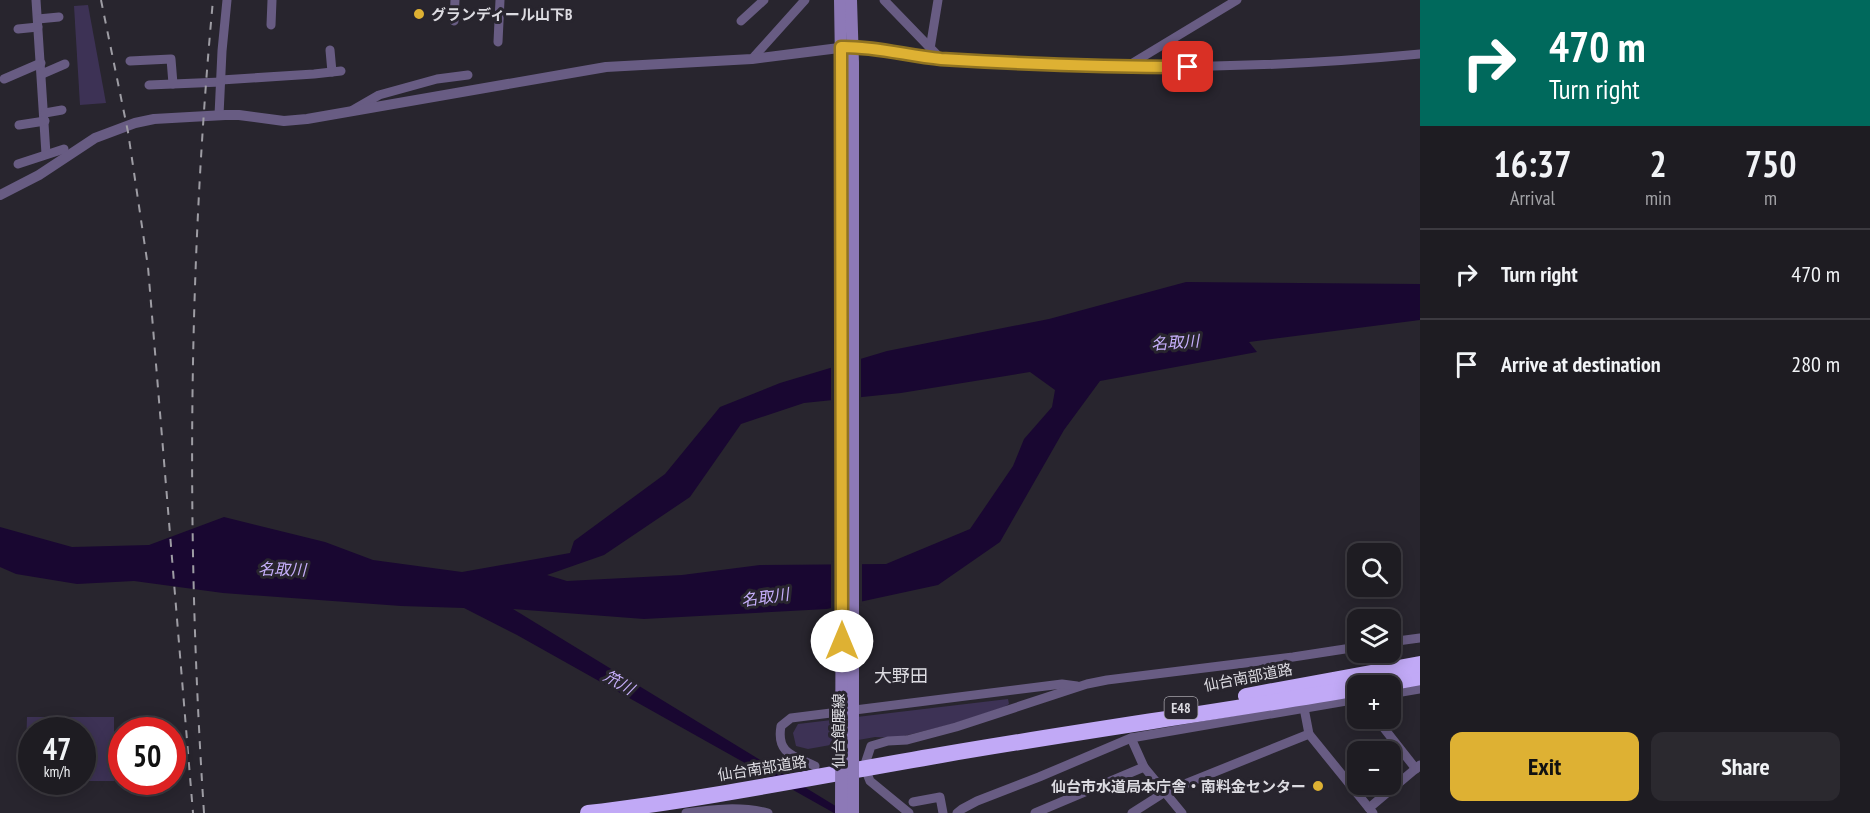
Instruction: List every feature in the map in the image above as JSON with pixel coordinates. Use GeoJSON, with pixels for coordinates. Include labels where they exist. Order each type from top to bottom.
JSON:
{"type":"FeatureCollection","features":[{"type":"Feature","properties":{"kind":"highway","name":"仙台南部道路"},"geometry":{"type":"LineString","coordinates":[[942,755],[1420,664]]}},
{"type":"Feature","properties":{"kind":"highway"},"geometry":{"type":"LineString","coordinates":[[1401,681],[1420,677]]}},
{"type":"Feature","properties":{"kind":"highway","name":"仙台南部道路"},"geometry":{"type":"LineString","coordinates":[[588,813],[731,791],[818,771],[942,755],[1347,690]]}},
{"type":"Feature","properties":{"kind":"main road","name":"仙台館腰線"},"geometry":{"type":"LineString","coordinates":[[840,0],[847,63],[853,813]]}},
{"type":"Feature","properties":{"kind":"main road","name":"仙台館腰線"},"geometry":{"type":"LineString","coordinates":[[846,47],[851,0]]}},
{"type":"Feature","properties":{"kind":"main road","name":"仙台館腰線"},"geometry":{"type":"LineString","coordinates":[[841,813],[847,63]]}},
{"type":"Feature","properties":{"kind":"street"},"geometry":{"type":"LineString","coordinates":[[36,0],[46,154]]}},
{"type":"Feature","properties":{"kind":"street"},"geometry":{"type":"LineString","coordinates":[[219,115],[227,0]]}},
{"type":"Feature","properties":{"kind":"street"},"geometry":{"type":"LineString","coordinates":[[271,25],[272,0]]}},
{"type":"Feature","properties":{"kind":"street"},"geometry":{"type":"LineString","coordinates":[[454,21],[455,0]]}},
{"type":"Feature","properties":{"kind":"street"},"geometry":{"type":"LineString","coordinates":[[498,42],[500,0]]}},
{"type":"Feature","properties":{"kind":"street"},"geometry":{"type":"LineString","coordinates":[[741,21],[764,0]]}},
{"type":"Feature","properties":{"kind":"street"},"geometry":{"type":"LineString","coordinates":[[752,59],[805,0]]}},
{"type":"Feature","properties":{"kind":"street"},"geometry":{"type":"LineString","coordinates":[[884,0],[940,58]]}},
{"type":"Feature","properties":{"kind":"street"},"geometry":{"type":"LineString","coordinates":[[930,49],[938,0]]}},
{"type":"Feature","properties":{"kind":"street"},"geometry":{"type":"LineString","coordinates":[[1126,67],[1237,0]]}},
{"type":"Feature","properties":{"kind":"street"},"geometry":{"type":"LineString","coordinates":[[18,29],[59,17]]}},
{"type":"Feature","properties":{"kind":"street"},"geometry":{"type":"LineString","coordinates":[[0,195],[39,175],[95,138],[114,129],[154,119],[239,115],[284,121],[307,119],[606,67],[752,59],[846,47],[940,58],[1126,67],[1282,64],[1420,54]]}},
{"type":"Feature","properties":{"kind":"street"},"geometry":{"type":"LineString","coordinates":[[149,85],[337,71],[330,50]]}},
{"type":"Feature","properties":{"kind":"street"},"geometry":{"type":"LineString","coordinates":[[130,61],[171,59],[172,84]]}},
{"type":"Feature","properties":{"kind":"street"},"geometry":{"type":"LineString","coordinates":[[4,79],[41,63]]}},
{"type":"Feature","properties":{"kind":"street"},"geometry":{"type":"LineString","coordinates":[[42,74],[65,64]]}},
{"type":"Feature","properties":{"kind":"street"},"geometry":{"type":"LineString","coordinates":[[351,111],[379,95],[437,79],[468,75]]}},
{"type":"Feature","properties":{"kind":"street"},"geometry":{"type":"LineString","coordinates":[[19,125],[62,110]]}},
{"type":"Feature","properties":{"kind":"street"},"geometry":{"type":"LineString","coordinates":[[18,164],[64,148]]}},
{"type":"Feature","properties":{"kind":"street"},"geometry":{"type":"LineString","coordinates":[[1401,641],[1420,638]]}},
{"type":"Feature","properties":{"kind":"street"},"geometry":{"type":"LineString","coordinates":[[866,761],[871,746],[907,740],[957,727],[1107,680],[1347,649]]}},
{"type":"Feature","properties":{"kind":"street"},"geometry":{"type":"LineString","coordinates":[[818,771],[782,747],[781,726],[791,718],[1062,684],[1080,687]]}},
{"type":"Feature","properties":{"kind":"street"},"geometry":{"type":"LineString","coordinates":[[1401,692],[1420,689]]}},
{"type":"Feature","properties":{"kind":"street"},"geometry":{"type":"LineString","coordinates":[[957,813],[977,801],[1131,738],[1347,701]]}},
{"type":"Feature","properties":{"kind":"street"},"geometry":{"type":"LineString","coordinates":[[1304,708],[1309,734],[1371,811],[1418,767],[1385,729]]}},
{"type":"Feature","properties":{"kind":"street"},"geometry":{"type":"LineString","coordinates":[[1132,813],[1145,810],[1165,792],[1309,734]]}},
{"type":"Feature","properties":{"kind":"street"},"geometry":{"type":"LineString","coordinates":[[1131,738],[1144,767],[1182,813]]}},
{"type":"Feature","properties":{"kind":"street"},"geometry":{"type":"LineString","coordinates":[[1035,813],[1144,767]]}},
{"type":"Feature","properties":{"kind":"street"},"geometry":{"type":"LineString","coordinates":[[868,776],[870,781],[909,813]]}},
{"type":"Feature","properties":{"kind":"street"},"geometry":{"type":"LineString","coordinates":[[913,802],[940,797],[943,813]]}},
{"type":"Feature","properties":{"kind":"street"},"geometry":{"type":"LineString","coordinates":[[686,813],[712,809],[757,810],[768,813]]}},
{"type":"Feature","properties":{"kind":"shaded area"},"geometry":{"type":"Polygon","coordinates":[[[88,5],[106,103],[80,105],[74,6],[88,5]]]}},
{"type":"Feature","properties":{"kind":"shaded area"},"geometry":{"type":"Polygon","coordinates":[[[1008,699],[1009,704],[1004,707],[952,724],[896,738],[875,737],[808,749],[796,746],[793,733],[798,724],[1008,699]]]}},
{"type":"Feature","properties":{"kind":"shaded area"},"geometry":{"type":"Polygon","coordinates":[[[96,717],[108,717],[108,781],[96,781],[96,717]]]}},
{"type":"Feature","properties":{"kind":"water"},"geometry":{"type":"Polygon","coordinates":[[[1186,282],[1420,284],[1420,320],[1249,342],[1257,352],[1100,381],[1064,430],[1000,542],[938,585],[827,609],[644,619],[513,609],[847,813],[834,813],[517,635],[464,608],[401,606],[223,593],[134,581],[77,584],[16,574],[0,567],[0,527],[72,547],[149,545],[224,517],[325,542],[373,560],[462,572],[570,553],[574,541],[665,474],[720,407],[780,383],[887,351],[1049,319],[1186,282]],[[1030,372],[901,393],[804,403],[741,424],[690,497],[604,555],[547,575],[567,581],[682,575],[760,565],[886,564],[970,529],[1013,466],[1024,439],[1052,407],[1055,390],[1030,372]]]}},
{"type":"Feature","properties":{"kind":"pier"},"geometry":{"type":"Polygon","coordinates":[[[861,356],[861,400],[831,403],[831,365],[861,356]]]}},
{"type":"Feature","properties":{"kind":"pier"},"geometry":{"type":"Polygon","coordinates":[[[862,561],[862,605],[831,612],[831,562],[862,561]]]}},
{"type":"Feature","properties":{"kind":"railway"},"geometry":{"type":"LineString","coordinates":[[101,0],[128,132],[148,267],[193,813]]}},
{"type":"Feature","properties":{"kind":"railway"},"geometry":{"type":"LineString","coordinates":[[204,813],[194,610],[192,406],[199,203],[213,0]]}},
{"type":"Feature","properties":{"kind":"place","name":"グランディール山下B"},"geometry":{"type":"Point","coordinates":[419,14]}},
{"type":"Feature","properties":{"kind":"place","name":"仙台市水道局本庁舎・南料金センター"},"geometry":{"type":"Point","coordinates":[1318,786]}},
{"type":"Feature","properties":{"kind":"district","name":"大野田"},"geometry":{"type":"Point","coordinates":[901,675]}},
{"type":"Feature","properties":{"kind":"route"},"geometry":{"type":"LineString","coordinates":[[842,641],[841,47],[920,57],[992,62],[1188,67]]}},
{"type":"Feature","properties":{"kind":"water label","name":"名取川"},"geometry":{"type":"Point","coordinates":[1175,342]}},
{"type":"Feature","properties":{"kind":"water label","name":"名取川"},"geometry":{"type":"Point","coordinates":[282,569]}},
{"type":"Feature","properties":{"kind":"water label","name":"名取川"},"geometry":{"type":"Point","coordinates":[765,597]}},
{"type":"Feature","properties":{"kind":"water label","name":"笊川"},"geometry":{"type":"Point","coordinates":[619,682]}}]}
